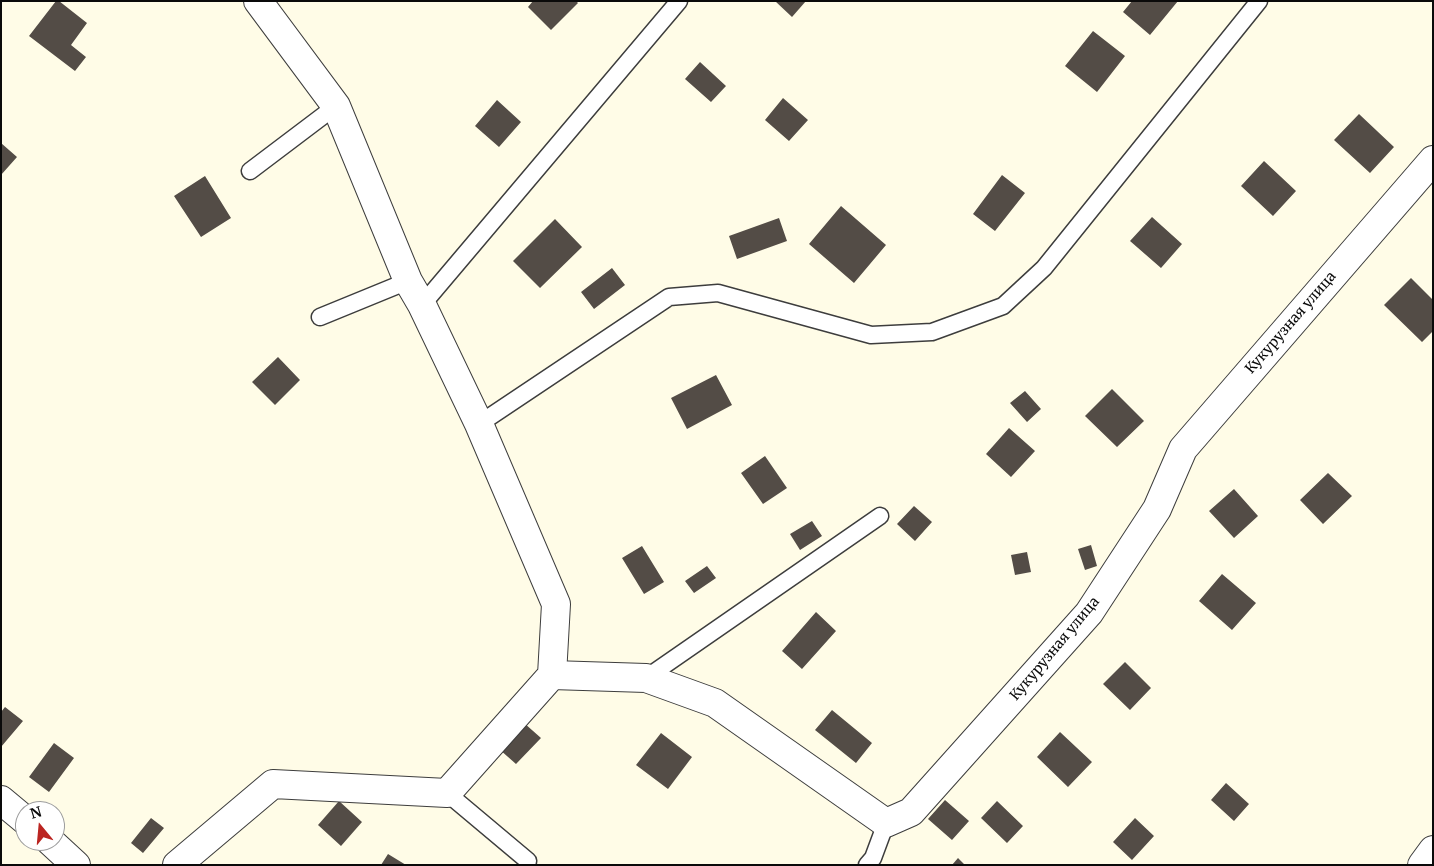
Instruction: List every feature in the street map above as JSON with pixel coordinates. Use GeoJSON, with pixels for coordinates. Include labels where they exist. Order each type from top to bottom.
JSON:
{"type":"FeatureCollection","features":[{"type":"Feature","properties":{"kind":"street"},"geometry":{"type":"LineString","coordinates":[[177,865],[273,784],[447,793],[552,675],[556,604],[480,424],[408,280],[336,106],[258,1]]}},
{"type":"Feature","properties":{"kind":"street","name":"Кукурузная улица"},"geometry":{"type":"LineString","coordinates":[[886,823],[912,812],[1089,613],[1157,509],[1183,449],[1433,160]]}},
{"type":"Feature","properties":{"kind":"street"},"geometry":{"type":"LineString","coordinates":[[552,675],[646,678],[715,703],[886,823]]}},
{"type":"Feature","properties":{"kind":"street"},"geometry":{"type":"LineString","coordinates":[[1,800],[15,812]]}},
{"type":"Feature","properties":{"kind":"street"},"geometry":{"type":"LineString","coordinates":[[1422,865],[1433,850]]}},
{"type":"Feature","properties":{"kind":"street"},"geometry":{"type":"LineString","coordinates":[[61,851],[76,865]]}},
{"type":"Feature","properties":{"kind":"lane"},"geometry":{"type":"LineString","coordinates":[[422,305],[679,1]]}},
{"type":"Feature","properties":{"kind":"lane"},"geometry":{"type":"LineString","coordinates":[[480,424],[669,297],[718,293],[871,336],[932,332],[1003,306],[1044,268],[1259,1]]}},
{"type":"Feature","properties":{"kind":"lane"},"geometry":{"type":"LineString","coordinates":[[250,170],[336,106]]}},
{"type":"Feature","properties":{"kind":"lane"},"geometry":{"type":"LineString","coordinates":[[320,316],[408,280]]}},
{"type":"Feature","properties":{"kind":"lane"},"geometry":{"type":"LineString","coordinates":[[646,678],[880,516]]}},
{"type":"Feature","properties":{"kind":"lane"},"geometry":{"type":"LineString","coordinates":[[447,793],[528,861]]}},
{"type":"Feature","properties":{"kind":"lane"},"geometry":{"type":"LineString","coordinates":[[867,865],[873,858],[886,823]]}},
{"type":"Feature","properties":{"kind":"building"},"geometry":{"type":"Polygon","coordinates":[[[56,1],[59,1],[87,23],[71,45],[86,57],[75,71],[29,36],[56,1]]]}},
{"type":"Feature","properties":{"kind":"building"},"geometry":{"type":"Polygon","coordinates":[[[533,1],[576,1],[578,3],[551,30],[528,7],[533,1]]]}},
{"type":"Feature","properties":{"kind":"building"},"geometry":{"type":"Polygon","coordinates":[[[775,1],[806,1],[792,17],[775,1]]]}},
{"type":"Feature","properties":{"kind":"building"},"geometry":{"type":"Polygon","coordinates":[[[1132,1],[1178,1],[1150,35],[1123,12],[1132,1]]]}},
{"type":"Feature","properties":{"kind":"building"},"geometry":{"type":"Polygon","coordinates":[[[1093,31],[1125,56],[1097,92],[1065,66],[1093,31]]]}},
{"type":"Feature","properties":{"kind":"building"},"geometry":{"type":"Polygon","coordinates":[[[700,62],[726,86],[711,102],[685,79],[700,62]]]}},
{"type":"Feature","properties":{"kind":"building"},"geometry":{"type":"Polygon","coordinates":[[[783,98],[808,120],[789,141],[765,120],[783,98]]]}},
{"type":"Feature","properties":{"kind":"building"},"geometry":{"type":"Polygon","coordinates":[[[497,100],[521,122],[499,147],[475,126],[497,100]]]}},
{"type":"Feature","properties":{"kind":"building"},"geometry":{"type":"Polygon","coordinates":[[[1359,114],[1394,147],[1370,173],[1334,140],[1359,114]]]}},
{"type":"Feature","properties":{"kind":"building"},"geometry":{"type":"Polygon","coordinates":[[[1,143],[17,157],[1,175],[1,143]]]}},
{"type":"Feature","properties":{"kind":"building"},"geometry":{"type":"Polygon","coordinates":[[[1264,161],[1296,191],[1273,216],[1241,186],[1264,161]]]}},
{"type":"Feature","properties":{"kind":"building"},"geometry":{"type":"Polygon","coordinates":[[[1002,175],[1025,193],[995,231],[973,214],[1002,175]]]}},
{"type":"Feature","properties":{"kind":"building"},"geometry":{"type":"Polygon","coordinates":[[[205,176],[231,218],[201,237],[174,196],[205,176]]]}},
{"type":"Feature","properties":{"kind":"building"},"geometry":{"type":"Polygon","coordinates":[[[841,206],[886,245],[854,283],[809,244],[841,206]]]}},
{"type":"Feature","properties":{"kind":"building"},"geometry":{"type":"Polygon","coordinates":[[[1152,217],[1182,244],[1161,268],[1130,241],[1152,217]]]}},
{"type":"Feature","properties":{"kind":"building"},"geometry":{"type":"Polygon","coordinates":[[[779,218],[787,241],[737,259],[729,236],[779,218]]]}},
{"type":"Feature","properties":{"kind":"building"},"geometry":{"type":"Polygon","coordinates":[[[555,219],[582,247],[540,288],[513,261],[555,219]]]}},
{"type":"Feature","properties":{"kind":"building"},"geometry":{"type":"Polygon","coordinates":[[[612,268],[625,285],[594,309],[581,292],[612,268]]]}},
{"type":"Feature","properties":{"kind":"building"},"geometry":{"type":"Polygon","coordinates":[[[1411,278],[1433,300],[1433,331],[1422,342],[1384,305],[1411,278]]]}},
{"type":"Feature","properties":{"kind":"building"},"geometry":{"type":"Polygon","coordinates":[[[278,357],[300,380],[275,405],[252,382],[278,357]]]}},
{"type":"Feature","properties":{"kind":"building"},"geometry":{"type":"Polygon","coordinates":[[[716,375],[732,405],[687,429],[671,398],[716,375]]]}},
{"type":"Feature","properties":{"kind":"building"},"geometry":{"type":"Polygon","coordinates":[[[1112,389],[1144,421],[1117,447],[1085,416],[1112,389]]]}},
{"type":"Feature","properties":{"kind":"building"},"geometry":{"type":"Polygon","coordinates":[[[1025,391],[1041,409],[1027,422],[1010,403],[1025,391]]]}},
{"type":"Feature","properties":{"kind":"building"},"geometry":{"type":"Polygon","coordinates":[[[1009,428],[1035,451],[1011,477],[986,454],[1009,428]]]}},
{"type":"Feature","properties":{"kind":"building"},"geometry":{"type":"Polygon","coordinates":[[[765,456],[787,488],[763,504],[741,473],[765,456]]]}},
{"type":"Feature","properties":{"kind":"building"},"geometry":{"type":"Polygon","coordinates":[[[1328,473],[1352,496],[1323,524],[1300,500],[1328,473]]]}},
{"type":"Feature","properties":{"kind":"building"},"geometry":{"type":"Polygon","coordinates":[[[1234,489],[1258,516],[1234,538],[1209,511],[1234,489]]]}},
{"type":"Feature","properties":{"kind":"building"},"geometry":{"type":"Polygon","coordinates":[[[914,506],[932,522],[915,541],[897,524],[914,506]]]}},
{"type":"Feature","properties":{"kind":"building"},"geometry":{"type":"Polygon","coordinates":[[[812,521],[822,536],[800,550],[790,534],[812,521]]]}},
{"type":"Feature","properties":{"kind":"building"},"geometry":{"type":"Polygon","coordinates":[[[1091,545],[1097,566],[1085,570],[1078,549],[1091,545]]]}},
{"type":"Feature","properties":{"kind":"building"},"geometry":{"type":"Polygon","coordinates":[[[642,546],[664,582],[644,594],[622,558],[642,546]]]}},
{"type":"Feature","properties":{"kind":"building"},"geometry":{"type":"Polygon","coordinates":[[[1027,552],[1031,572],[1015,575],[1011,555],[1027,552]]]}},
{"type":"Feature","properties":{"kind":"building"},"geometry":{"type":"Polygon","coordinates":[[[707,566],[716,578],[694,593],[685,581],[707,566]]]}},
{"type":"Feature","properties":{"kind":"building"},"geometry":{"type":"Polygon","coordinates":[[[1222,574],[1256,603],[1232,630],[1199,601],[1222,574]]]}},
{"type":"Feature","properties":{"kind":"building"},"geometry":{"type":"Polygon","coordinates":[[[816,612],[836,631],[802,669],[782,651],[816,612]]]}},
{"type":"Feature","properties":{"kind":"building"},"geometry":{"type":"Polygon","coordinates":[[[1125,662],[1151,688],[1130,710],[1103,684],[1125,662]]]}},
{"type":"Feature","properties":{"kind":"building"},"geometry":{"type":"Polygon","coordinates":[[[5,707],[23,721],[1,747],[1,712],[5,707]]]}},
{"type":"Feature","properties":{"kind":"building"},"geometry":{"type":"Polygon","coordinates":[[[832,710],[872,743],[856,763],[815,730],[832,710]]]}},
{"type":"Feature","properties":{"kind":"building"},"geometry":{"type":"Polygon","coordinates":[[[524,723],[541,738],[516,764],[499,749],[524,723]]]}},
{"type":"Feature","properties":{"kind":"building"},"geometry":{"type":"Polygon","coordinates":[[[1060,732],[1092,762],[1068,787],[1037,757],[1060,732]]]}},
{"type":"Feature","properties":{"kind":"building"},"geometry":{"type":"Polygon","coordinates":[[[661,733],[692,757],[668,789],[636,765],[661,733]]]}},
{"type":"Feature","properties":{"kind":"building"},"geometry":{"type":"Polygon","coordinates":[[[54,743],[74,758],[49,792],[29,777],[54,743]]]}},
{"type":"Feature","properties":{"kind":"building"},"geometry":{"type":"Polygon","coordinates":[[[1226,783],[1249,804],[1234,821],[1211,800],[1226,783]]]}},
{"type":"Feature","properties":{"kind":"building"},"geometry":{"type":"Polygon","coordinates":[[[945,800],[969,821],[952,840],[928,819],[945,800]]]}},
{"type":"Feature","properties":{"kind":"building"},"geometry":{"type":"Polygon","coordinates":[[[339,801],[362,822],[341,846],[318,825],[339,801]]]}},
{"type":"Feature","properties":{"kind":"building"},"geometry":{"type":"Polygon","coordinates":[[[997,801],[1023,826],[1007,843],[981,818],[997,801]]]}},
{"type":"Feature","properties":{"kind":"building"},"geometry":{"type":"Polygon","coordinates":[[[151,818],[164,828],[143,853],[131,843],[151,818]]]}},
{"type":"Feature","properties":{"kind":"building"},"geometry":{"type":"Polygon","coordinates":[[[1135,818],[1154,836],[1132,860],[1113,842],[1135,818]]]}},
{"type":"Feature","properties":{"kind":"building"},"geometry":{"type":"Polygon","coordinates":[[[388,854],[406,865],[381,865],[388,854]]]}},
{"type":"Feature","properties":{"kind":"building"},"geometry":{"type":"Polygon","coordinates":[[[958,858],[965,865],[952,865],[958,858]]]}}]}
